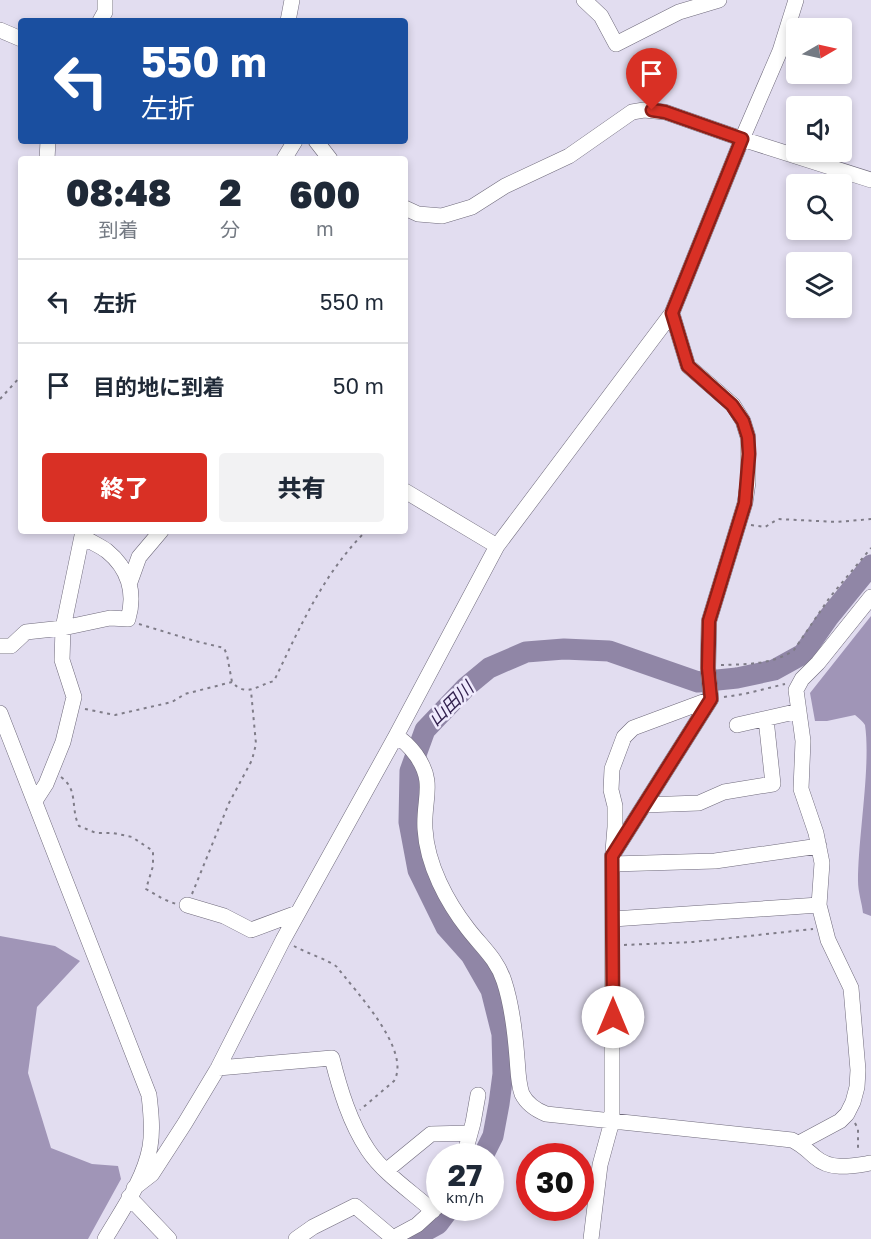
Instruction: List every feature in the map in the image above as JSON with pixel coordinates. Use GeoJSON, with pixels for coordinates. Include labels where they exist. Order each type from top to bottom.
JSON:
{"type":"FeatureCollection","features":[{"type":"Feature","properties":{"kind":"street"},"geometry":{"type":"LineString","coordinates":[[102,18],[105,12],[105,0]]}},
{"type":"Feature","properties":{"kind":"street"},"geometry":{"type":"LineString","coordinates":[[289,18],[292,0]]}},
{"type":"Feature","properties":{"kind":"street"},"geometry":{"type":"LineString","coordinates":[[584,0],[601,16],[616,44],[679,12],[719,0]]}},
{"type":"Feature","properties":{"kind":"street"},"geometry":{"type":"LineString","coordinates":[[132,1193],[152,1174],[218,1068],[297,913],[396,736],[497,546],[672,313],[780,51],[796,0]]}},
{"type":"Feature","properties":{"kind":"street"},"geometry":{"type":"LineString","coordinates":[[0,30],[18,38]]}},
{"type":"Feature","properties":{"kind":"street"},"geometry":{"type":"LineString","coordinates":[[408,209],[431,216],[451,215],[466,210],[505,186],[569,156],[638,110],[665,112],[871,180]]}},
{"type":"Feature","properties":{"kind":"street"},"geometry":{"type":"LineString","coordinates":[[318,144],[328,156]]}},
{"type":"Feature","properties":{"kind":"street"},"geometry":{"type":"LineString","coordinates":[[612,860],[710,697],[709,621],[745,503],[748,482],[749,454],[746,428],[739,413],[732,405],[688,366],[672,313]]}},
{"type":"Feature","properties":{"kind":"street"},"geometry":{"type":"LineString","coordinates":[[408,493],[497,546]]}},
{"type":"Feature","properties":{"kind":"street"},"geometry":{"type":"LineString","coordinates":[[35,801],[52,770],[63,742],[71,706],[73,693],[62,660],[63,628],[87,534]]}},
{"type":"Feature","properties":{"kind":"street"},"geometry":{"type":"LineString","coordinates":[[0,646],[11,646],[26,632],[63,628],[94,620],[128,619],[132,598],[127,573],[88,534]]}},
{"type":"Feature","properties":{"kind":"street"},"geometry":{"type":"LineString","coordinates":[[130,582],[139,557],[158,534]]}},
{"type":"Feature","properties":{"kind":"street"},"geometry":{"type":"LineString","coordinates":[[799,1143],[840,1121],[847,1114],[857,1087],[853,1000],[847,979],[832,953],[819,905],[822,863],[801,789],[804,741],[796,690],[802,679],[818,663],[871,597]]}},
{"type":"Feature","properties":{"kind":"street"},"geometry":{"type":"LineString","coordinates":[[591,1239],[600,1164],[612,1121],[612,860],[615,806],[611,790],[612,769],[624,737],[633,728],[710,697]]}},
{"type":"Feature","properties":{"kind":"street"},"geometry":{"type":"LineString","coordinates":[[737,725],[799,711]]}},
{"type":"Feature","properties":{"kind":"street"},"geometry":{"type":"LineString","coordinates":[[0,713],[149,1095],[150,1147],[132,1193],[105,1239]]}},
{"type":"Feature","properties":{"kind":"street"},"geometry":{"type":"LineString","coordinates":[[644,805],[699,803],[724,792],[773,784],[766,719]]}},
{"type":"Feature","properties":{"kind":"street"},"geometry":{"type":"LineString","coordinates":[[396,736],[408,745],[427,773],[426,839],[431,858],[452,907],[470,932],[493,957],[503,979],[514,1027],[519,1079],[525,1099],[537,1110],[612,1121],[783,1138],[799,1143],[826,1164],[838,1167],[865,1164]]}},
{"type":"Feature","properties":{"kind":"street"},"geometry":{"type":"LineString","coordinates":[[612,860],[715,861],[819,846]]}},
{"type":"Feature","properties":{"kind":"street"},"geometry":{"type":"LineString","coordinates":[[187,905],[224,916],[251,930],[297,913]]}},
{"type":"Feature","properties":{"kind":"street"},"geometry":{"type":"LineString","coordinates":[[613,919],[819,905]]}},
{"type":"Feature","properties":{"kind":"street"},"geometry":{"type":"LineString","coordinates":[[218,1068],[332,1059],[351,1117],[368,1150],[387,1170],[426,1200]]}},
{"type":"Feature","properties":{"kind":"street"},"geometry":{"type":"LineString","coordinates":[[468,1143],[478,1095]]}},
{"type":"Feature","properties":{"kind":"street"},"geometry":{"type":"LineString","coordinates":[[387,1170],[431,1134],[470,1134]]}},
{"type":"Feature","properties":{"kind":"street"},"geometry":{"type":"LineString","coordinates":[[132,1193],[169,1239]]}},
{"type":"Feature","properties":{"kind":"street"},"geometry":{"type":"LineString","coordinates":[[296,1239],[313,1227],[355,1206],[392,1238],[417,1225],[426,1217]]}},
{"type":"Feature","properties":{"kind":"path"},"geometry":{"type":"LineString","coordinates":[[0,399],[18,379]]}},
{"type":"Feature","properties":{"kind":"path"},"geometry":{"type":"LineString","coordinates":[[739,522],[760,527],[769,525],[778,519],[837,522],[871,519]]}},
{"type":"Feature","properties":{"kind":"path"},"geometry":{"type":"LineString","coordinates":[[128,619],[158,631],[224,648],[232,682],[244,691],[251,691],[274,681],[323,582],[344,554],[363,534]]}},
{"type":"Feature","properties":{"kind":"path"},"geometry":{"type":"LineString","coordinates":[[708,667],[755,664],[788,654],[798,645],[830,597],[871,548]]}},
{"type":"Feature","properties":{"kind":"path"},"geometry":{"type":"LineString","coordinates":[[710,697],[744,694],[802,679]]}},
{"type":"Feature","properties":{"kind":"path"},"geometry":{"type":"LineString","coordinates":[[71,706],[115,714],[172,702],[185,693],[232,682]]}},
{"type":"Feature","properties":{"kind":"path"},"geometry":{"type":"LineString","coordinates":[[52,770],[67,781],[72,788],[76,820],[79,826],[96,833],[132,837],[153,851],[151,876],[146,889],[172,903],[187,905],[212,842],[252,760],[255,736],[251,691]]}},
{"type":"Feature","properties":{"kind":"path"},"geometry":{"type":"LineString","coordinates":[[613,946],[693,942],[825,928]]}},
{"type":"Feature","properties":{"kind":"path"},"geometry":{"type":"LineString","coordinates":[[283,940],[312,956],[331,962],[385,1030],[392,1043],[396,1063],[394,1081],[351,1117]]}},
{"type":"Feature","properties":{"kind":"path"},"geometry":{"type":"LineString","coordinates":[[847,1114],[858,1129],[865,1164]]}},
{"type":"Feature","properties":{"kind":"shaded area"},"geometry":{"type":"Polygon","coordinates":[[[871,616],[871,916],[863,913],[858,881],[866,760],[865,725],[855,715],[815,721],[810,693],[871,616]]]}},
{"type":"Feature","properties":{"kind":"shaded area"},"geometry":{"type":"Polygon","coordinates":[[[0,936],[55,946],[80,961],[37,1007],[28,1073],[51,1148],[92,1164],[118,1166],[121,1179],[88,1239],[0,1239],[0,936]]]}},
{"type":"Feature","properties":{"kind":"waterway","name":"山田川"},"geometry":{"type":"LineString","coordinates":[[490,1143],[493,1136],[503,1074],[502,1034],[491,990],[471,955],[446,927],[418,870],[409,822],[410,771],[425,730],[466,687],[489,668],[526,652],[564,649],[609,651],[698,682],[737,678],[774,670],[803,654],[828,618],[871,565]]}},
{"type":"Feature","properties":{"kind":"waterway","name":"山田川"},"geometry":{"type":"LineString","coordinates":[[411,1239],[440,1221]]}},
{"type":"Feature","properties":{"kind":"route"},"geometry":{"type":"LineString","coordinates":[[613,1017],[612,856],[711,699],[708,668],[709,621],[745,503],[748,482],[748,437],[743,421],[732,405],[688,366],[672,313],[742,139],[665,112],[652,110]]}}]}
